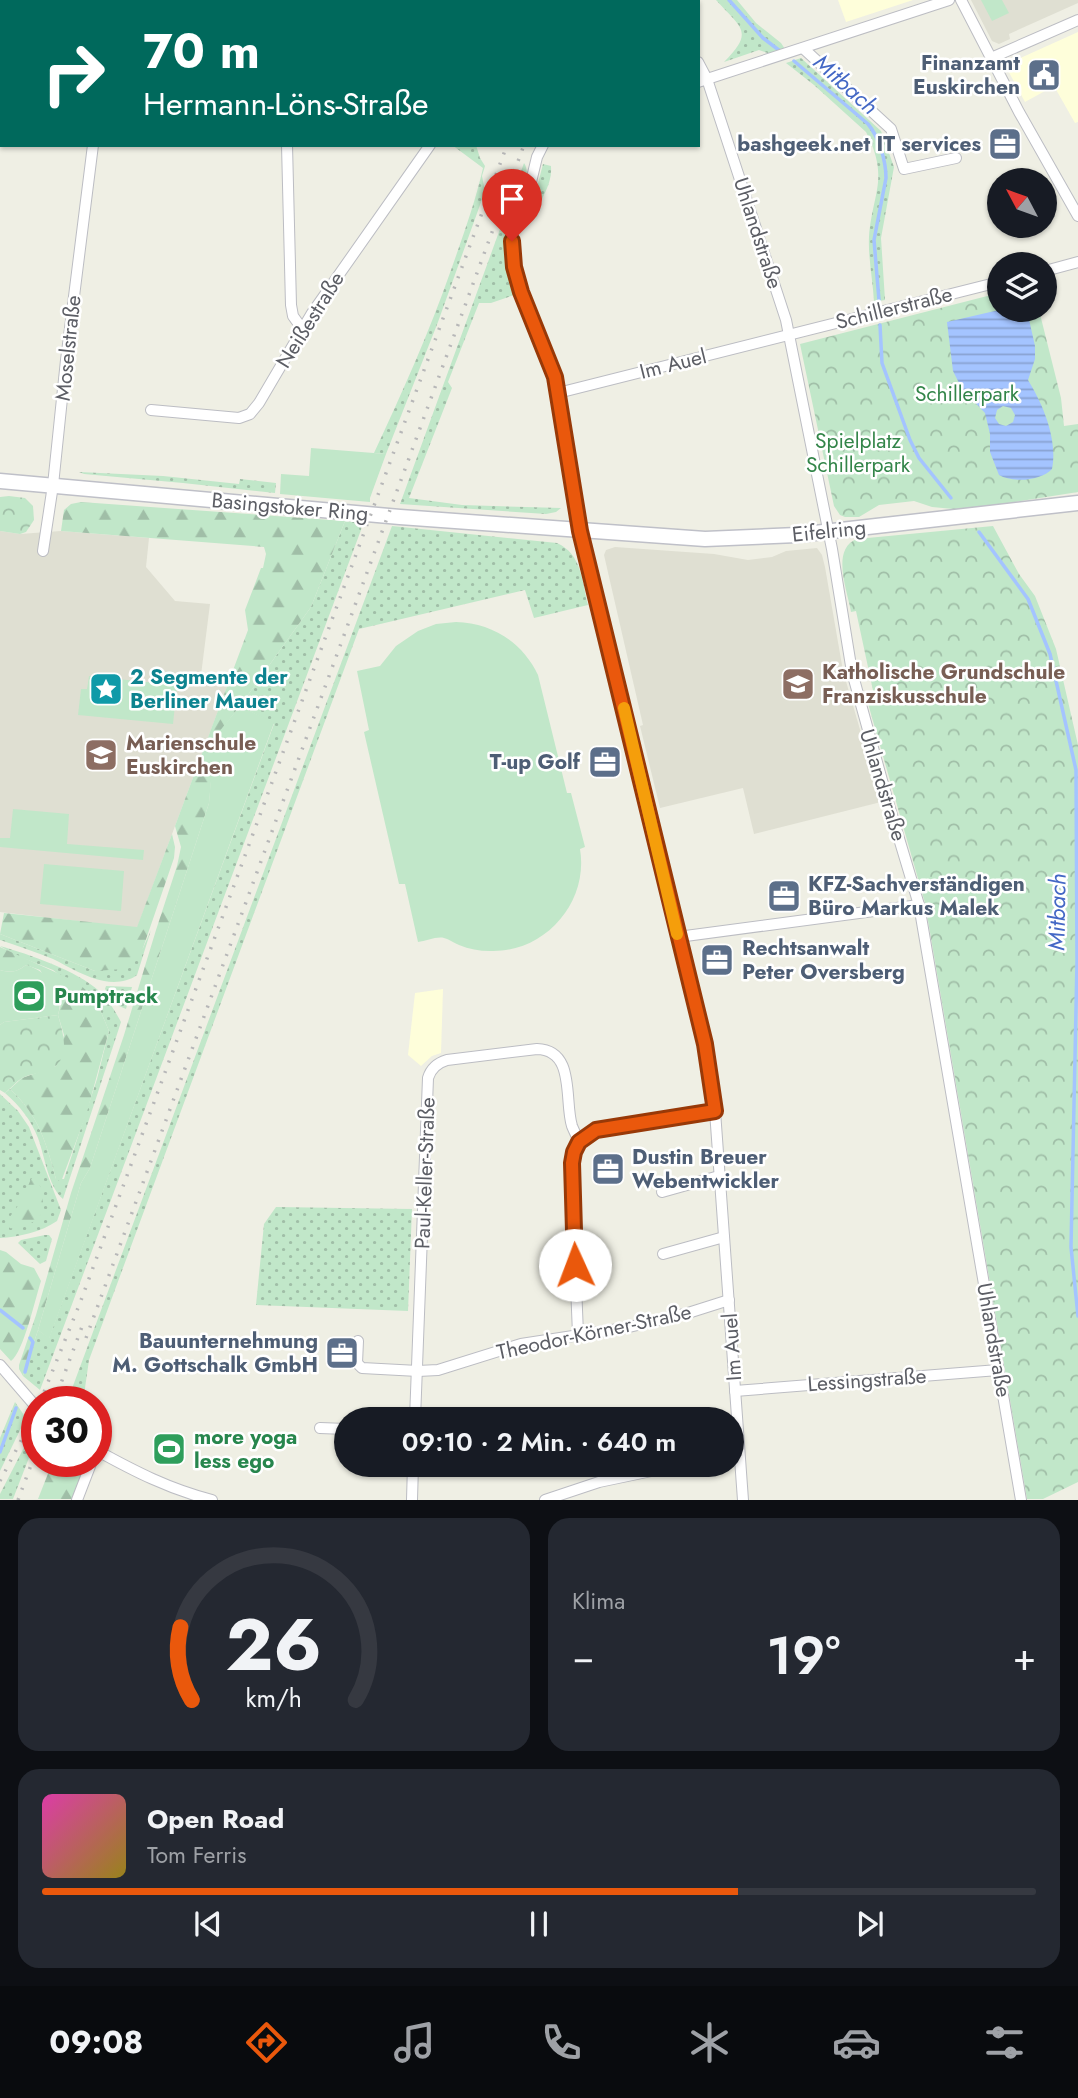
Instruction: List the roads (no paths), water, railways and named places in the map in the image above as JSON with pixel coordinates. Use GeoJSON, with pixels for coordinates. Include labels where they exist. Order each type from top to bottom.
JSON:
{"type":"FeatureCollection","features":[{"type":"Feature","properties":{"kind":"main road","name":"Basingstoker Ring"},"geometry":{"type":"LineString","coordinates":[[0,481],[580,531]]}},
{"type":"Feature","properties":{"kind":"main road","name":"Eifelring"},"geometry":{"type":"LineString","coordinates":[[580,531],[705,539],[777,537],[1078,503]]}},
{"type":"Feature","properties":{"kind":"street"},"geometry":{"type":"LineString","coordinates":[[703,81],[949,0]]}},
{"type":"Feature","properties":{"kind":"street"},"geometry":{"type":"LineString","coordinates":[[961,0],[990,58],[1078,216]]}},
{"type":"Feature","properties":{"kind":"street"},"geometry":{"type":"LineString","coordinates":[[990,58],[1078,20]]}},
{"type":"Feature","properties":{"kind":"street"},"geometry":{"type":"LineString","coordinates":[[804,49],[887,125],[894,136],[904,169],[956,158]]}},
{"type":"Feature","properties":{"kind":"street","name":"Uhlandstraße"},"geometry":{"type":"LineString","coordinates":[[703,81],[786,320],[828,531],[852,672],[919,905],[1021,1500]]}},
{"type":"Feature","properties":{"kind":"street","name":"Moselstraße"},"geometry":{"type":"LineString","coordinates":[[43,551],[93,147]]}},
{"type":"Feature","properties":{"kind":"street"},"geometry":{"type":"LineString","coordinates":[[287,147],[291,304],[293,316],[303,330]]}},
{"type":"Feature","properties":{"kind":"street","name":"Neißestraße"},"geometry":{"type":"LineString","coordinates":[[150,410],[234,418],[250,414],[312,313],[429,147]]}},
{"type":"Feature","properties":{"kind":"street","name":"Im Auel"},"geometry":{"type":"LineString","coordinates":[[542,147],[512,234],[512,248],[519,285],[553,370],[580,531],[705,1044],[715,1111],[735,1407]]}},
{"type":"Feature","properties":{"kind":"street"},"geometry":{"type":"LineString","coordinates":[[1057,268],[1078,262]]}},
{"type":"Feature","properties":{"kind":"street","name":"Schillerstraße"},"geometry":{"type":"LineString","coordinates":[[788,335],[987,285]]}},
{"type":"Feature","properties":{"kind":"street","name":"Im Auel"},"geometry":{"type":"LineString","coordinates":[[558,393],[788,335]]}},
{"type":"Feature","properties":{"kind":"street"},"geometry":{"type":"LineString","coordinates":[[678,937],[919,905]]}},
{"type":"Feature","properties":{"kind":"street","name":"Paul-Keller-Straße"},"geometry":{"type":"LineString","coordinates":[[416,1407],[428,1078],[431,1070],[447,1060],[537,1049],[549,1051],[564,1067],[572,1125],[579,1142]]}},
{"type":"Feature","properties":{"kind":"street"},"geometry":{"type":"LineString","coordinates":[[578,1334],[572,1163],[579,1142],[596,1130],[715,1111]]}},
{"type":"Feature","properties":{"kind":"street"},"geometry":{"type":"LineString","coordinates":[[662,1192],[719,1176]]}},
{"type":"Feature","properties":{"kind":"street"},"geometry":{"type":"LineString","coordinates":[[663,1254],[724,1237]]}},
{"type":"Feature","properties":{"kind":"street","name":"Theodor-Körner-Straße"},"geometry":{"type":"LineString","coordinates":[[418,1371],[438,1370],[521,1344],[625,1328],[729,1300]]}},
{"type":"Feature","properties":{"kind":"street"},"geometry":{"type":"LineString","coordinates":[[358,1341],[357,1363],[362,1368],[418,1371]]}},
{"type":"Feature","properties":{"kind":"street"},"geometry":{"type":"LineString","coordinates":[[0,1365],[21,1389]]}},
{"type":"Feature","properties":{"kind":"street","name":"Lessingstraße"},"geometry":{"type":"LineString","coordinates":[[735,1391],[998,1370]]}},
{"type":"Feature","properties":{"kind":"street"},"geometry":{"type":"LineString","coordinates":[[320,1428],[334,1429]]}},
{"type":"Feature","properties":{"kind":"street"},"geometry":{"type":"LineString","coordinates":[[112,1459],[154,1481],[212,1500]]}},
{"type":"Feature","properties":{"kind":"street"},"geometry":{"type":"LineString","coordinates":[[77,1500],[86,1477]]}},
{"type":"Feature","properties":{"kind":"street"},"geometry":{"type":"LineString","coordinates":[[412,1500],[413,1477]]}},
{"type":"Feature","properties":{"kind":"street"},"geometry":{"type":"LineString","coordinates":[[545,1500],[623,1477]]}},
{"type":"Feature","properties":{"kind":"street","name":"Im Auel"},"geometry":{"type":"LineString","coordinates":[[740,1477],[743,1500]]}},
{"type":"Feature","properties":{"kind":"water"},"geometry":{"type":"Polygon","coordinates":[[[987,313],[987,322],[1030,322],[1035,359],[1028,380],[1044,411],[1051,434],[1052,469],[1027,480],[999,475],[990,452],[990,434],[985,413],[962,389],[953,371],[947,322],[987,313]],[[1003,406],[997,410],[995,418],[999,424],[1006,426],[1013,422],[1015,415],[1011,408],[1003,406]]]}},
{"type":"Feature","properties":{"kind":"waterway","name":"Mitbach"},"geometry":{"type":"LineString","coordinates":[[729,0],[763,38],[780,51]]}},
{"type":"Feature","properties":{"kind":"waterway","name":"Mitbach"},"geometry":{"type":"LineString","coordinates":[[794,61],[868,124],[881,150],[886,178],[874,240],[879,300]]}},
{"type":"Feature","properties":{"kind":"waterway","name":"Mitbach"},"geometry":{"type":"LineString","coordinates":[[880,325],[882,363],[910,440],[919,458],[951,498]]}},
{"type":"Feature","properties":{"kind":"waterway","name":"Mitbach"},"geometry":{"type":"LineString","coordinates":[[979,532],[1028,599],[1050,654],[1076,770],[1077,962],[1071,1247],[1078,1316]]}},
{"type":"Feature","properties":{"kind":"waterway"},"geometry":{"type":"LineString","coordinates":[[0,1310],[23,1328]]}},
{"type":"Feature","properties":{"kind":"waterway"},"geometry":{"type":"LineString","coordinates":[[25,1372],[33,1342],[30,1338]]}},
{"type":"Feature","properties":{"kind":"waterway"},"geometry":{"type":"LineString","coordinates":[[0,1452],[16,1408]]}},
{"type":"Feature","properties":{"kind":"railway"},"geometry":{"type":"LineString","coordinates":[[46,1386],[80,1303],[506,147]]}},
{"type":"Feature","properties":{"kind":"railway"},"geometry":{"type":"LineString","coordinates":[[86,1338],[523,147]]}},
{"type":"Feature","properties":{"kind":"railway"},"geometry":{"type":"LineString","coordinates":[[60,1386],[83,1324]]}},
{"type":"Feature","properties":{"kind":"railway"},"geometry":{"type":"LineString","coordinates":[[0,1481],[21,1441]]}},
{"type":"Feature","properties":{"kind":"railway"},"geometry":{"type":"LineString","coordinates":[[18,1500],[27,1477]]}},
{"type":"Feature","properties":{"kind":"place","name":"Finanzamt Euskirchen"},"geometry":{"type":"Point","coordinates":[1044,75]}},
{"type":"Feature","properties":{"kind":"place","name":"bashgeek.net IT services"},"geometry":{"type":"Point","coordinates":[1005,144]}},
{"type":"Feature","properties":{"kind":"place","name":"Katholische Grundschule Franziskusschule"},"geometry":{"type":"Point","coordinates":[798,684]}},
{"type":"Feature","properties":{"kind":"place","name":"2 Segmente der Berliner Mauer"},"geometry":{"type":"Point","coordinates":[106,689]}},
{"type":"Feature","properties":{"kind":"place","name":"Marienschule Euskirchen"},"geometry":{"type":"Point","coordinates":[101,755]}},
{"type":"Feature","properties":{"kind":"place","name":"T-up Golf"},"geometry":{"type":"Point","coordinates":[605,762]}},
{"type":"Feature","properties":{"kind":"place","name":"KFZ-Sachverständigen Büro Markus Malek"},"geometry":{"type":"Point","coordinates":[784,896]}},
{"type":"Feature","properties":{"kind":"place","name":"Rechtsanwalt Peter Oversberg"},"geometry":{"type":"Point","coordinates":[717,960]}},
{"type":"Feature","properties":{"kind":"place","name":"Pumptrack"},"geometry":{"type":"Point","coordinates":[29,996]}},
{"type":"Feature","properties":{"kind":"place","name":"Dustin Breuer Webentwickler"},"geometry":{"type":"Point","coordinates":[608,1169]}},
{"type":"Feature","properties":{"kind":"place","name":"Bauunternehmung M. Gottschalk GmbH"},"geometry":{"type":"Point","coordinates":[342,1353]}},
{"type":"Feature","properties":{"kind":"place","name":"more yoga less ego"},"geometry":{"type":"Point","coordinates":[169,1449]}},
{"type":"Feature","properties":{"kind":"park label","name":"Schillerpark"},"geometry":{"type":"Point","coordinates":[967,394]}},
{"type":"Feature","properties":{"kind":"park label","name":"Spielplatz Schillerpark"},"geometry":{"type":"Point","coordinates":[858,453]}}]}
